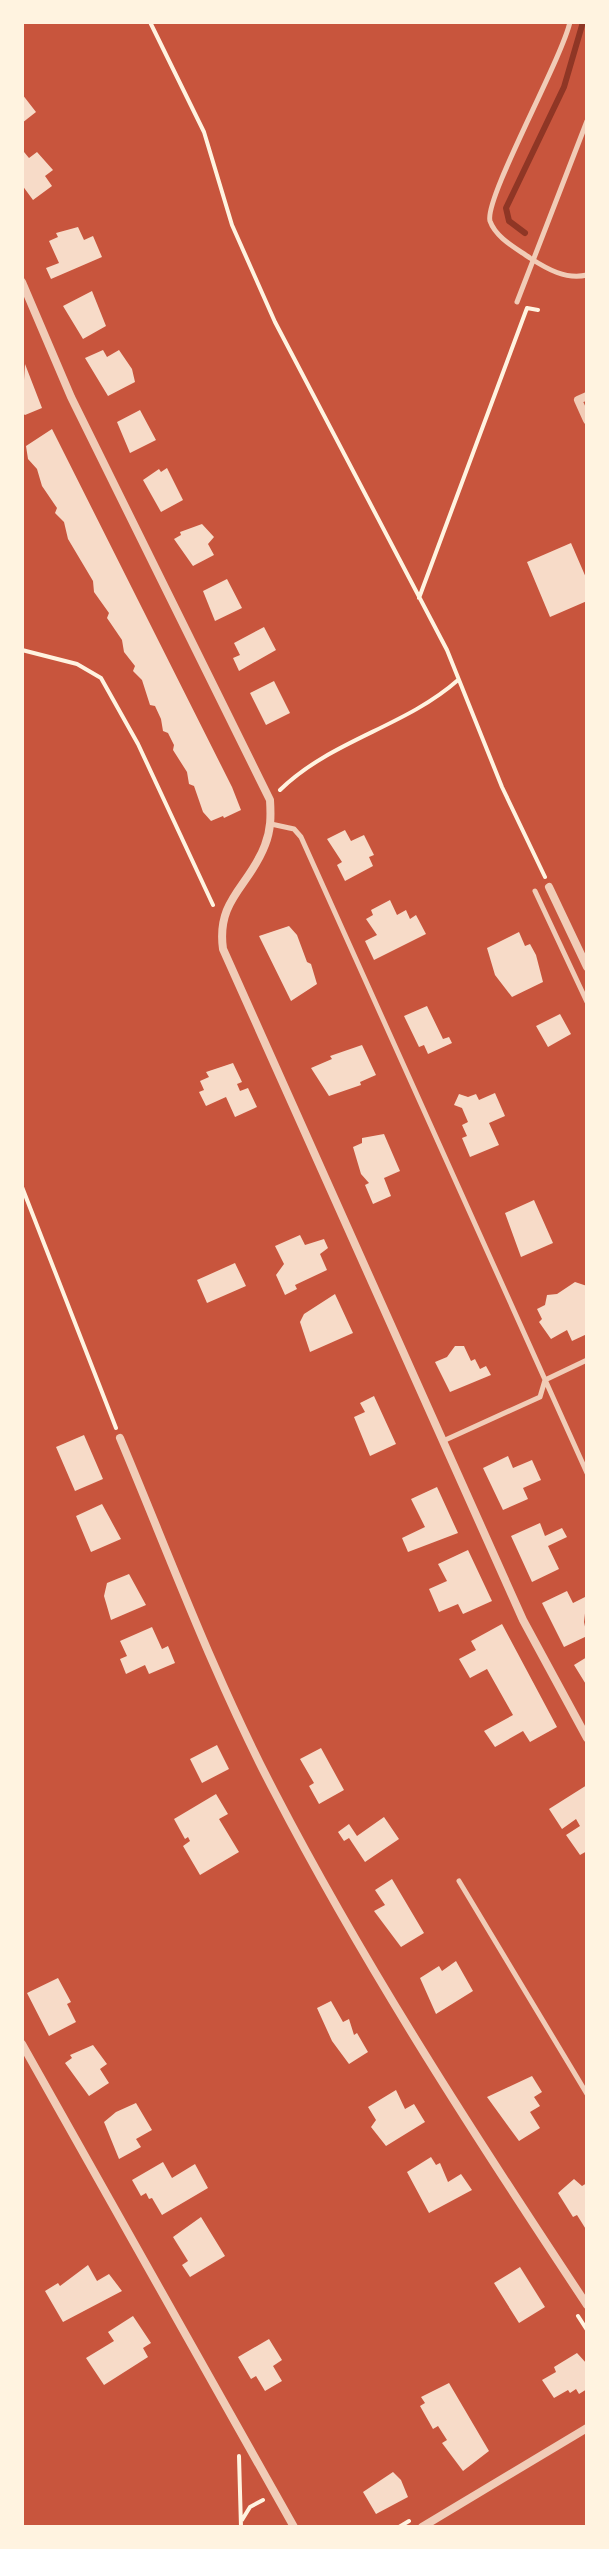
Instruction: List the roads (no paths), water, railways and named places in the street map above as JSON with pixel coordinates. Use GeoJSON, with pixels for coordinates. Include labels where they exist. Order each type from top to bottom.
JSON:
{"type":"FeatureCollection","features":[{"type":"Feature","properties":{"kind":"street"},"geometry":{"type":"LineString","coordinates":[[22,282],[71,397],[270,800],[271,824],[265,848],[228,904],[222,922],[223,949],[529,1634],[587,1738]]}},
{"type":"Feature","properties":{"kind":"street"},"geometry":{"type":"LineString","coordinates":[[587,396],[578,400],[587,420]]}},
{"type":"Feature","properties":{"kind":"street"},"geometry":{"type":"LineString","coordinates":[[549,887],[587,967]]}},
{"type":"Feature","properties":{"kind":"street"},"geometry":{"type":"LineString","coordinates":[[120,1438],[242,1726],[280,1804],[474,2134],[587,2305]]}},
{"type":"Feature","properties":{"kind":"street"},"geometry":{"type":"LineString","coordinates":[[22,2044],[294,2527]]}},
{"type":"Feature","properties":{"kind":"street"},"geometry":{"type":"LineString","coordinates":[[422,2527],[587,2428]]}},
{"type":"Feature","properties":{"kind":"lane"},"geometry":{"type":"LineString","coordinates":[[570,22],[565,45],[490,200],[490,219],[499,236],[534,261],[556,273],[587,275]]}},
{"type":"Feature","properties":{"kind":"lane"},"geometry":{"type":"LineString","coordinates":[[517,302],[587,121]]}},
{"type":"Feature","properties":{"kind":"lane"},"geometry":{"type":"LineString","coordinates":[[271,824],[294,829],[301,837],[587,1473]]}},
{"type":"Feature","properties":{"kind":"lane"},"geometry":{"type":"LineString","coordinates":[[535,891],[587,1002]]}},
{"type":"Feature","properties":{"kind":"lane"},"geometry":{"type":"LineString","coordinates":[[442,1442],[540,1397],[545,1380],[587,1360]]}},
{"type":"Feature","properties":{"kind":"lane"},"geometry":{"type":"LineString","coordinates":[[459,1881],[587,2094]]}},
{"type":"Feature","properties":{"kind":"waterway"},"geometry":{"type":"LineString","coordinates":[[525,233],[509,221],[506,208],[564,87],[583,22]]}}]}
